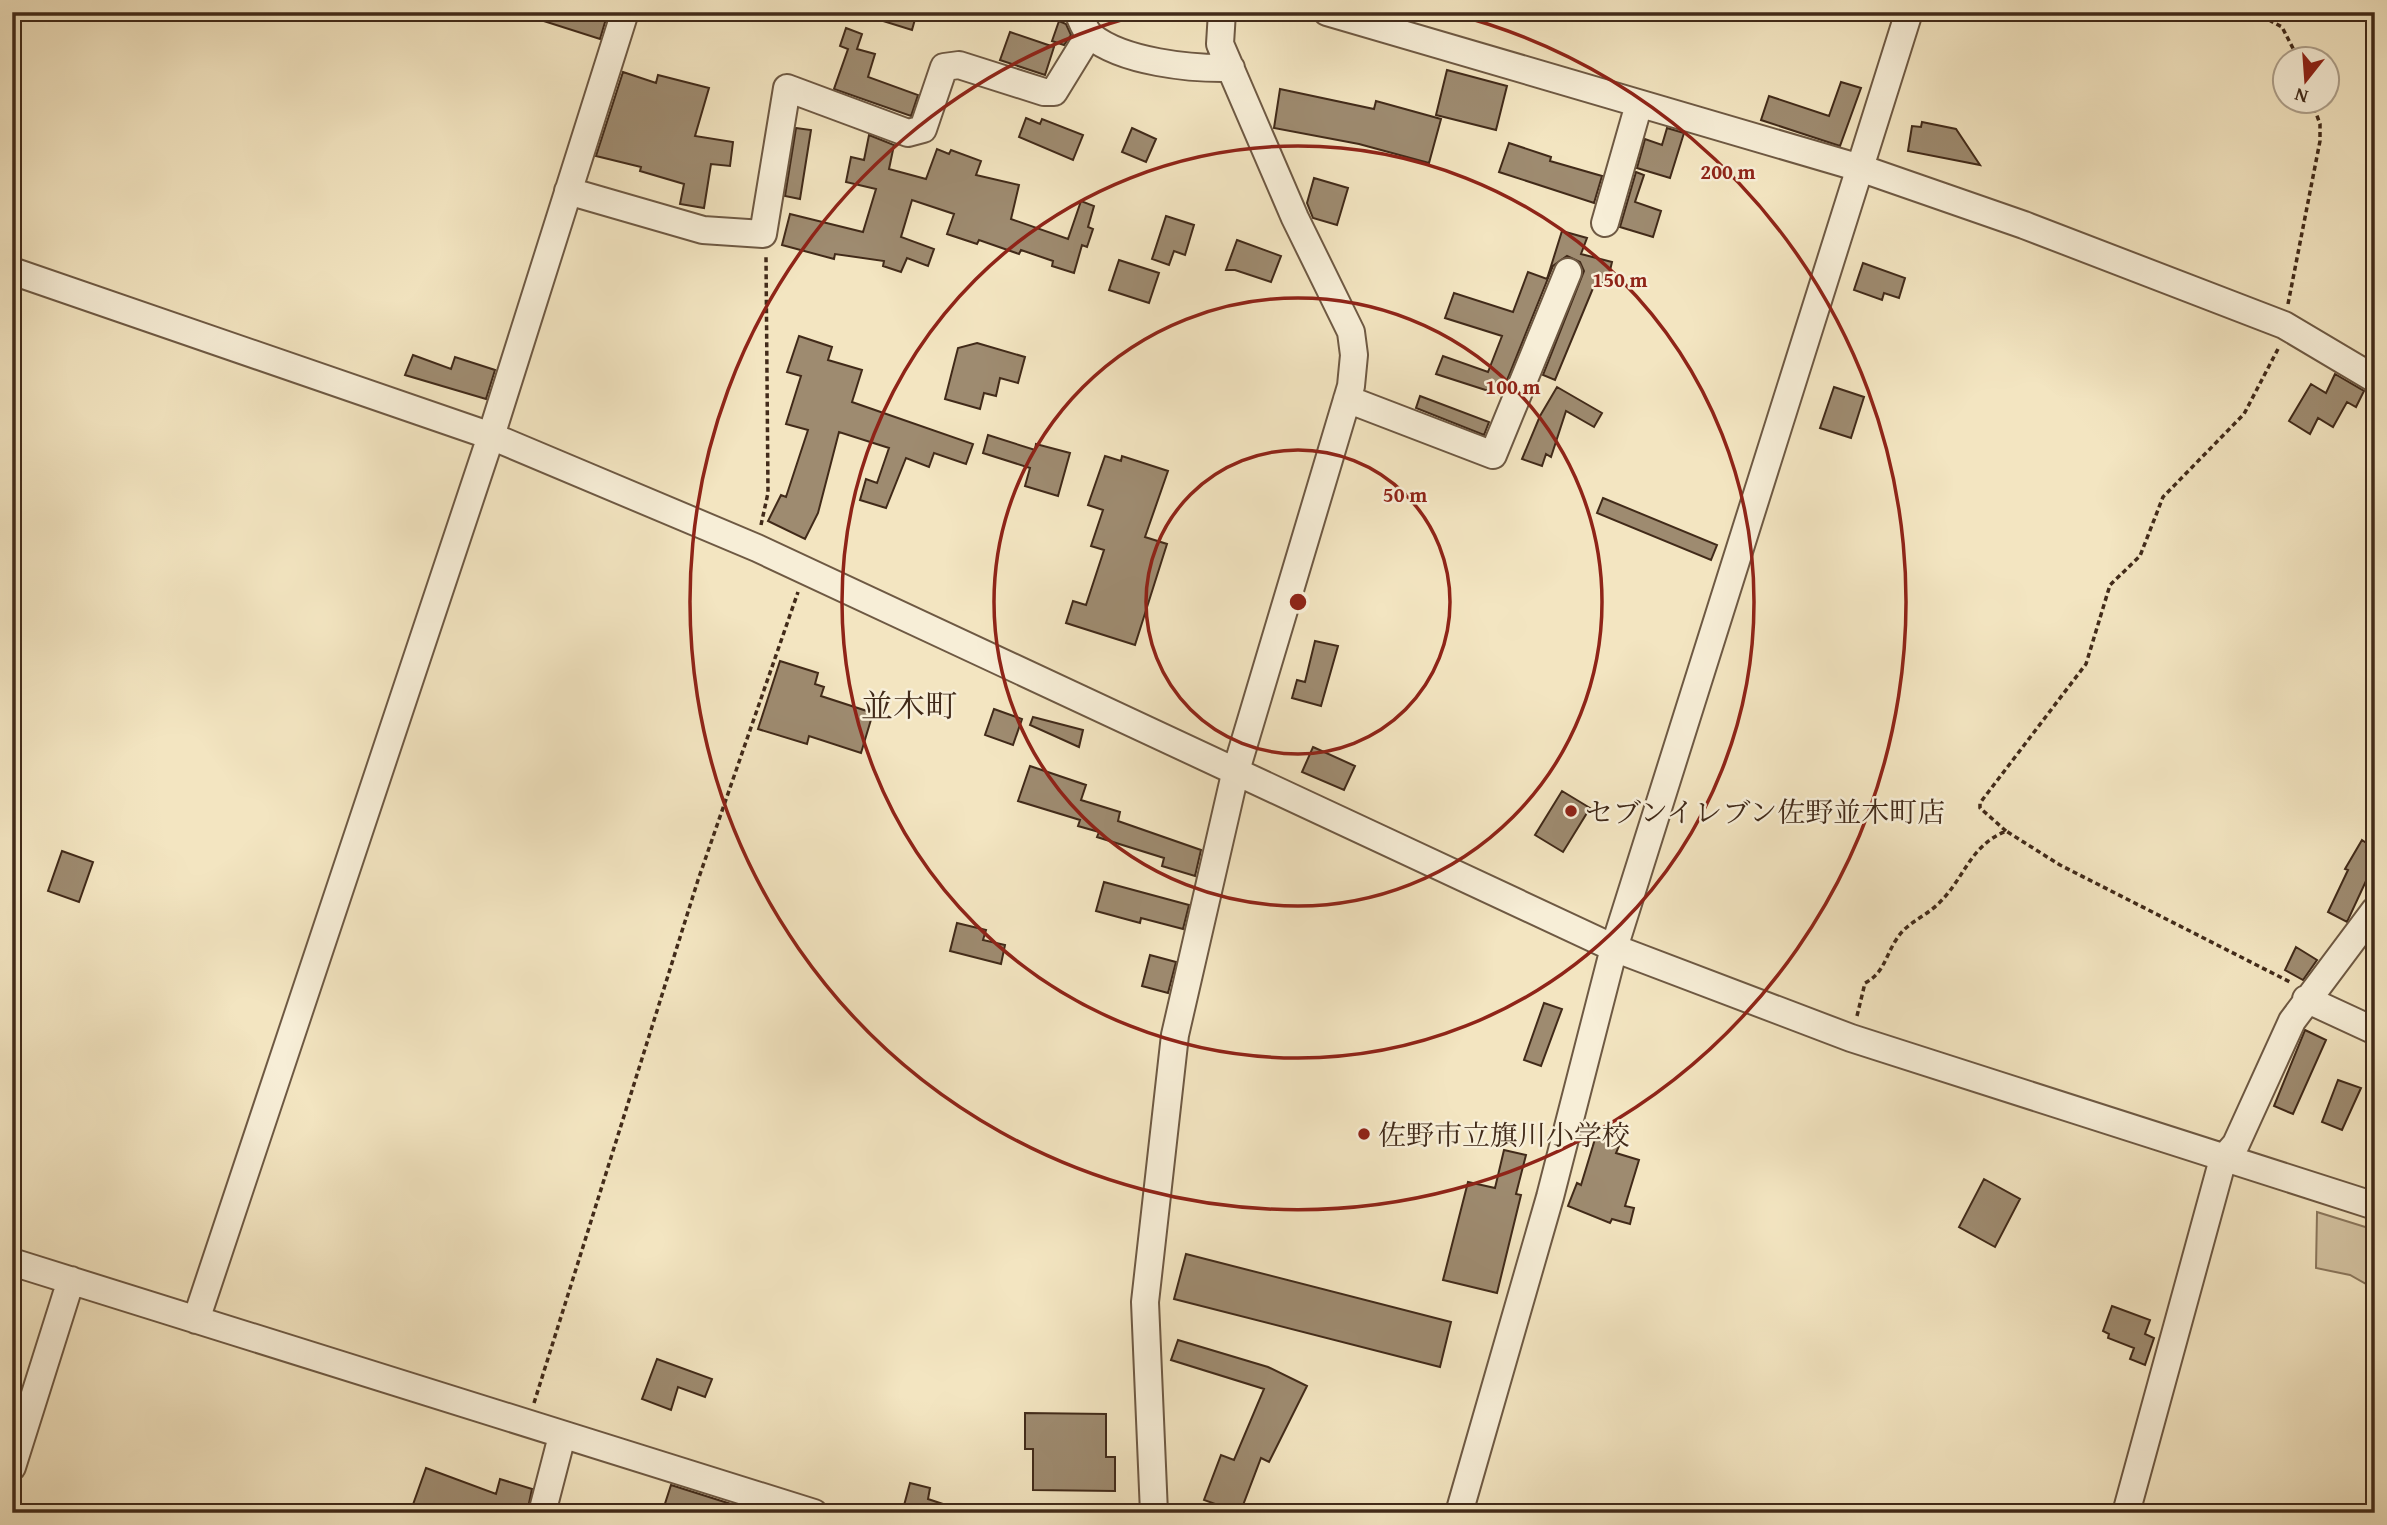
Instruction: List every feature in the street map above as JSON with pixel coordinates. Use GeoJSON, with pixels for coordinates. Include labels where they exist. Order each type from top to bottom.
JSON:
{"type":"FeatureCollection","features":[{"type":"Feature","properties":{"kind":"street"},"geometry":{"type":"LineString","coordinates":[[196,1320],[491,436],[625,12]]}},
{"type":"Feature","properties":{"kind":"street"},"geometry":{"type":"LineString","coordinates":[[1154,1513],[1145,1302],[1175,1035],[1236,774],[1347,399],[1354,355],[1350,332],[1295,218],[1220,44],[1222,12]]}},
{"type":"Feature","properties":{"kind":"street"},"geometry":{"type":"LineString","coordinates":[[1327,12],[1860,168],[2024,225],[2284,325],[2375,379]]}},
{"type":"Feature","properties":{"kind":"street"},"geometry":{"type":"LineString","coordinates":[[1459,1513],[1546,1210],[1614,948],[1909,12]]}},
{"type":"Feature","properties":{"kind":"street"},"geometry":{"type":"LineString","coordinates":[[568,191],[704,230],[763,233],[788,88],[908,133],[923,129],[944,67],[958,65],[1044,92],[1054,92],[1083,24],[1127,54],[1195,69],[1231,68]]}},
{"type":"Feature","properties":{"kind":"street"},"geometry":{"type":"LineString","coordinates":[[1605,223],[1639,104]]}},
{"type":"Feature","properties":{"kind":"street"},"geometry":{"type":"LineString","coordinates":[[12,271],[491,436],[757,548],[1236,774],[1614,948],[1851,1038],[2375,1206]]}},
{"type":"Feature","properties":{"kind":"street"},"geometry":{"type":"LineString","coordinates":[[1347,399],[1493,456],[1568,272]]}},
{"type":"Feature","properties":{"kind":"street"},"geometry":{"type":"LineString","coordinates":[[2126,1513],[2223,1159],[2236,1144],[2281,1043],[2308,995],[2375,910]]}},
{"type":"Feature","properties":{"kind":"street"},"geometry":{"type":"LineString","coordinates":[[2308,995],[2375,1031]]}},
{"type":"Feature","properties":{"kind":"street"},"geometry":{"type":"LineString","coordinates":[[12,1262],[562,1436],[794,1504],[814,1513]]}},
{"type":"Feature","properties":{"kind":"street"},"geometry":{"type":"LineString","coordinates":[[12,1467],[71,1280]]}},
{"type":"Feature","properties":{"kind":"street"},"geometry":{"type":"LineString","coordinates":[[542,1513],[562,1436]]}},
{"type":"Feature","properties":{"kind":"path"},"geometry":{"type":"LineString","coordinates":[[2255,12],[2282,27],[2292,46]]}},
{"type":"Feature","properties":{"kind":"path"},"geometry":{"type":"LineString","coordinates":[[2308,995],[2060,865],[2007,831],[1980,808],[1980,803],[2086,664],[2110,584],[2140,556],[2163,497],[2244,414],[2278,349],[2320,141],[2316,116]]}},
{"type":"Feature","properties":{"kind":"path"},"geometry":{"type":"LineString","coordinates":[[757,548],[768,493],[766,242],[763,233]]}},
{"type":"Feature","properties":{"kind":"path"},"geometry":{"type":"LineString","coordinates":[[527,1425],[698,880],[806,569]]}},
{"type":"Feature","properties":{"kind":"path"},"geometry":{"type":"LineString","coordinates":[[1851,1038],[1865,983],[1878,976],[1895,940],[1906,926],[1937,905],[1987,839],[2007,831]]}},
{"type":"Feature","properties":{"kind":"shaded area"},"geometry":{"type":"Polygon","coordinates":[[[2317,1212],[2375,1230],[2375,1289],[2350,1275],[2316,1268],[2317,1212]]]}},
{"type":"Feature","properties":{"kind":"building"},"geometry":{"type":"Polygon","coordinates":[[[528,12],[608,12],[600,39],[528,16],[528,12]]]}},
{"type":"Feature","properties":{"kind":"building"},"geometry":{"type":"Polygon","coordinates":[[[867,12],[917,12],[912,30],[867,16],[867,12]]]}},
{"type":"Feature","properties":{"kind":"building"},"geometry":{"type":"Polygon","coordinates":[[[1059,21],[1066,24],[1071,35],[1064,45],[1052,41],[1059,21]]]}},
{"type":"Feature","properties":{"kind":"building"},"geometry":{"type":"Polygon","coordinates":[[[846,28],[862,34],[857,49],[875,54],[868,77],[918,95],[911,116],[834,89],[848,49],[840,46],[846,28]]]}},
{"type":"Feature","properties":{"kind":"building"},"geometry":{"type":"Polygon","coordinates":[[[1010,32],[1054,47],[1045,75],[1000,60],[1010,32]]]}},
{"type":"Feature","properties":{"kind":"building"},"geometry":{"type":"Polygon","coordinates":[[[1447,70],[1507,86],[1496,130],[1436,115],[1447,70]]]}},
{"type":"Feature","properties":{"kind":"building"},"geometry":{"type":"Polygon","coordinates":[[[623,72],[656,83],[658,75],[709,88],[695,136],[733,142],[730,166],[711,164],[704,208],[680,204],[684,184],[640,171],[641,167],[596,156],[623,72]]]}},
{"type":"Feature","properties":{"kind":"building"},"geometry":{"type":"Polygon","coordinates":[[[1841,82],[1861,88],[1840,146],[1761,120],[1769,96],[1829,116],[1841,82]]]}},
{"type":"Feature","properties":{"kind":"building"},"geometry":{"type":"Polygon","coordinates":[[[1280,89],[1374,109],[1376,101],[1441,119],[1429,163],[1359,144],[1274,128],[1280,89]]]}},
{"type":"Feature","properties":{"kind":"building"},"geometry":{"type":"Polygon","coordinates":[[[1026,118],[1040,124],[1042,119],[1083,135],[1073,160],[1019,137],[1026,118]]]}},
{"type":"Feature","properties":{"kind":"building"},"geometry":{"type":"Polygon","coordinates":[[[1922,122],[1956,129],[1980,165],[1908,151],[1912,126],[1921,127],[1922,122]]]}},
{"type":"Feature","properties":{"kind":"building"},"geometry":{"type":"Polygon","coordinates":[[[796,128],[811,130],[800,199],[785,196],[796,128]]]}},
{"type":"Feature","properties":{"kind":"building"},"geometry":{"type":"Polygon","coordinates":[[[1132,128],[1156,139],[1146,162],[1122,152],[1132,128]]]}},
{"type":"Feature","properties":{"kind":"building"},"geometry":{"type":"Polygon","coordinates":[[[1667,128],[1684,133],[1670,178],[1637,168],[1645,139],[1662,145],[1667,128]]]}},
{"type":"Feature","properties":{"kind":"building"},"geometry":{"type":"Polygon","coordinates":[[[869,135],[894,145],[889,169],[926,179],[937,149],[949,154],[951,150],[981,161],[976,175],[1019,185],[1011,219],[1068,239],[1081,201],[1094,206],[1088,227],[1093,229],[1087,247],[1082,245],[1074,273],[1052,266],[1053,261],[1021,250],[1019,254],[979,240],[977,244],[947,234],[954,214],[912,200],[901,237],[934,249],[928,266],[907,258],[901,272],[883,266],[884,261],[835,254],[834,259],[782,245],[790,214],[863,232],[876,189],[846,182],[851,157],[864,160],[869,135]]]}},
{"type":"Feature","properties":{"kind":"building"},"geometry":{"type":"Polygon","coordinates":[[[1509,143],[1551,157],[1550,161],[1602,176],[1594,203],[1499,172],[1509,143]]]}},
{"type":"Feature","properties":{"kind":"building"},"geometry":{"type":"Polygon","coordinates":[[[1636,172],[1644,175],[1635,202],[1661,211],[1653,237],[1620,227],[1636,172]]]}},
{"type":"Feature","properties":{"kind":"building"},"geometry":{"type":"Polygon","coordinates":[[[1314,178],[1348,188],[1337,225],[1313,218],[1307,203],[1314,178]]]}},
{"type":"Feature","properties":{"kind":"building"},"geometry":{"type":"Polygon","coordinates":[[[1166,216],[1194,225],[1185,255],[1174,251],[1169,265],[1152,259],[1166,216]]]}},
{"type":"Feature","properties":{"kind":"building"},"geometry":{"type":"Polygon","coordinates":[[[1562,231],[1587,238],[1581,254],[1612,262],[1607,283],[1596,281],[1555,380],[1543,375],[1584,271],[1580,262],[1567,256],[1553,266],[1501,395],[1436,374],[1443,356],[1488,372],[1502,336],[1445,318],[1454,293],[1513,312],[1528,272],[1547,279],[1562,231]]]}},
{"type":"Feature","properties":{"kind":"building"},"geometry":{"type":"Polygon","coordinates":[[[1237,240],[1281,256],[1271,282],[1235,270],[1226,270],[1237,240]]]}},
{"type":"Feature","properties":{"kind":"building"},"geometry":{"type":"Polygon","coordinates":[[[1119,260],[1159,273],[1149,303],[1109,290],[1119,260]]]}},
{"type":"Feature","properties":{"kind":"building"},"geometry":{"type":"Polygon","coordinates":[[[1863,263],[1905,278],[1899,298],[1884,293],[1882,300],[1854,290],[1863,263]]]}},
{"type":"Feature","properties":{"kind":"building"},"geometry":{"type":"Polygon","coordinates":[[[799,336],[832,347],[828,360],[862,370],[852,402],[973,444],[966,464],[934,453],[929,467],[906,458],[886,508],[860,500],[866,479],[877,483],[889,448],[839,432],[818,513],[805,539],[768,521],[781,495],[786,497],[808,430],[786,424],[801,376],[787,372],[799,336]]]}},
{"type":"Feature","properties":{"kind":"building"},"geometry":{"type":"Polygon","coordinates":[[[977,343],[1025,357],[1018,383],[1000,378],[996,396],[984,393],[980,409],[945,399],[958,348],[977,343]]]}},
{"type":"Feature","properties":{"kind":"building"},"geometry":{"type":"Polygon","coordinates":[[[413,355],[451,369],[455,357],[495,370],[486,399],[405,375],[413,355]]]}},
{"type":"Feature","properties":{"kind":"building"},"geometry":{"type":"Polygon","coordinates":[[[2335,374],[2364,391],[2356,407],[2347,402],[2333,427],[2318,418],[2310,434],[2289,421],[2311,384],[2326,393],[2335,374]]]}},
{"type":"Feature","properties":{"kind":"building"},"geometry":{"type":"Polygon","coordinates":[[[1557,387],[1602,413],[1594,427],[1566,411],[1551,457],[1546,454],[1542,466],[1522,459],[1540,416],[1557,387]]]}},
{"type":"Feature","properties":{"kind":"building"},"geometry":{"type":"Polygon","coordinates":[[[1834,387],[1864,397],[1851,438],[1820,428],[1834,387]]]}},
{"type":"Feature","properties":{"kind":"building"},"geometry":{"type":"Polygon","coordinates":[[[1420,396],[1489,422],[1484,435],[1416,408],[1420,396]]]}},
{"type":"Feature","properties":{"kind":"building"},"geometry":{"type":"Polygon","coordinates":[[[988,435],[1035,450],[1036,444],[1070,453],[1058,496],[1025,486],[1030,468],[983,453],[988,435]]]}},
{"type":"Feature","properties":{"kind":"building"},"geometry":{"type":"Polygon","coordinates":[[[1105,456],[1121,461],[1122,456],[1168,471],[1145,537],[1167,544],[1135,645],[1066,623],[1073,601],[1086,605],[1104,550],[1091,546],[1103,510],[1088,505],[1105,456]]]}},
{"type":"Feature","properties":{"kind":"building"},"geometry":{"type":"Polygon","coordinates":[[[1603,498],[1717,545],[1711,560],[1597,513],[1603,498]]]}},
{"type":"Feature","properties":{"kind":"building"},"geometry":{"type":"Polygon","coordinates":[[[1315,641],[1338,646],[1321,706],[1292,698],[1297,680],[1305,682],[1315,641]]]}},
{"type":"Feature","properties":{"kind":"building"},"geometry":{"type":"Polygon","coordinates":[[[780,661],[818,673],[815,684],[824,687],[821,696],[873,713],[861,753],[809,736],[807,744],[758,729],[780,661]]]}},
{"type":"Feature","properties":{"kind":"building"},"geometry":{"type":"Polygon","coordinates":[[[994,709],[1022,719],[1013,745],[985,735],[994,709]]]}},
{"type":"Feature","properties":{"kind":"building"},"geometry":{"type":"Polygon","coordinates":[[[1033,717],[1083,730],[1079,747],[1030,725],[1033,717]]]}},
{"type":"Feature","properties":{"kind":"building"},"geometry":{"type":"Polygon","coordinates":[[[1313,747],[1355,766],[1344,790],[1302,772],[1313,747]]]}},
{"type":"Feature","properties":{"kind":"building"},"geometry":{"type":"Polygon","coordinates":[[[1030,766],[1086,785],[1081,800],[1120,812],[1118,821],[1201,850],[1195,876],[1162,866],[1164,858],[1097,837],[1099,832],[1078,826],[1080,820],[1018,801],[1030,766]]]}},
{"type":"Feature","properties":{"kind":"building"},"geometry":{"type":"Polygon","coordinates":[[[1562,791],[1590,808],[1563,852],[1535,835],[1562,791]]]}},
{"type":"Feature","properties":{"kind":"building"},"geometry":{"type":"Polygon","coordinates":[[[2362,840],[2375,849],[2375,889],[2366,881],[2347,922],[2328,912],[2348,870],[2345,869],[2362,840]]]}},
{"type":"Feature","properties":{"kind":"building"},"geometry":{"type":"Polygon","coordinates":[[[62,851],[93,862],[79,902],[48,891],[62,851]]]}},
{"type":"Feature","properties":{"kind":"building"},"geometry":{"type":"Polygon","coordinates":[[[1104,882],[1189,905],[1183,929],[1141,918],[1140,923],[1096,911],[1104,882]]]}},
{"type":"Feature","properties":{"kind":"building"},"geometry":{"type":"Polygon","coordinates":[[[957,923],[986,930],[983,940],[1005,945],[1001,964],[950,951],[957,923]]]}},
{"type":"Feature","properties":{"kind":"building"},"geometry":{"type":"Polygon","coordinates":[[[2296,947],[2317,960],[2303,980],[2285,970],[2296,947]]]}},
{"type":"Feature","properties":{"kind":"building"},"geometry":{"type":"Polygon","coordinates":[[[1150,955],[1176,962],[1168,993],[1142,986],[1150,955]]]}},
{"type":"Feature","properties":{"kind":"building"},"geometry":{"type":"Polygon","coordinates":[[[1544,1003],[1562,1009],[1541,1066],[1524,1060],[1544,1003]]]}},
{"type":"Feature","properties":{"kind":"building"},"geometry":{"type":"Polygon","coordinates":[[[2305,1030],[2326,1040],[2293,1114],[2274,1106],[2305,1030]]]}},
{"type":"Feature","properties":{"kind":"building"},"geometry":{"type":"Polygon","coordinates":[[[2338,1080],[2361,1088],[2342,1130],[2322,1122],[2338,1080]]]}},
{"type":"Feature","properties":{"kind":"building"},"geometry":{"type":"Polygon","coordinates":[[[1595,1139],[1619,1146],[1616,1153],[1639,1160],[1625,1206],[1634,1208],[1630,1224],[1612,1219],[1610,1223],[1568,1206],[1577,1183],[1581,1185],[1595,1139]]]}},
{"type":"Feature","properties":{"kind":"building"},"geometry":{"type":"Polygon","coordinates":[[[1504,1150],[1526,1155],[1516,1194],[1521,1195],[1497,1293],[1443,1280],[1468,1182],[1495,1188],[1504,1150]]]}},
{"type":"Feature","properties":{"kind":"building"},"geometry":{"type":"Polygon","coordinates":[[[1984,1179],[2020,1199],[1995,1247],[1959,1227],[1984,1179]]]}},
{"type":"Feature","properties":{"kind":"building"},"geometry":{"type":"Polygon","coordinates":[[[1186,1254],[1451,1322],[1440,1367],[1174,1299],[1186,1254]]]}},
{"type":"Feature","properties":{"kind":"building"},"geometry":{"type":"Polygon","coordinates":[[[2112,1306],[2150,1320],[2145,1334],[2154,1338],[2145,1365],[2130,1359],[2134,1348],[2108,1338],[2109,1334],[2103,1331],[2112,1306]]]}},
{"type":"Feature","properties":{"kind":"building"},"geometry":{"type":"Polygon","coordinates":[[[1178,1340],[1268,1367],[1307,1386],[1269,1462],[1261,1458],[1240,1513],[1204,1500],[1221,1455],[1234,1460],[1264,1389],[1171,1360],[1178,1340]]]}},
{"type":"Feature","properties":{"kind":"building"},"geometry":{"type":"Polygon","coordinates":[[[657,1359],[712,1379],[705,1397],[678,1387],[671,1410],[642,1399],[657,1359]]]}},
{"type":"Feature","properties":{"kind":"building"},"geometry":{"type":"Polygon","coordinates":[[[1025,1413],[1106,1414],[1106,1457],[1115,1457],[1115,1491],[1033,1490],[1033,1449],[1025,1449],[1025,1413]]]}},
{"type":"Feature","properties":{"kind":"building"},"geometry":{"type":"Polygon","coordinates":[[[426,1468],[496,1494],[500,1479],[532,1489],[527,1513],[410,1513],[426,1468]]]}},
{"type":"Feature","properties":{"kind":"building"},"geometry":{"type":"Polygon","coordinates":[[[910,1483],[930,1488],[928,1499],[961,1510],[961,1513],[902,1513],[910,1483]]]}},
{"type":"Feature","properties":{"kind":"building"},"geometry":{"type":"Polygon","coordinates":[[[671,1485],[750,1510],[750,1513],[662,1513],[671,1485]]]}},
{"type":"Feature","properties":{"kind":"place","name":"セブンイレブン佐野並木町店"},"geometry":{"type":"Point","coordinates":[1571,811]}},
{"type":"Feature","properties":{"kind":"place","name":"佐野市立旗川小学校"},"geometry":{"type":"Point","coordinates":[1364,1134]}},
{"type":"Feature","properties":{"kind":"district","name":"並木町"},"geometry":{"type":"Point","coordinates":[909,705]}}]}
